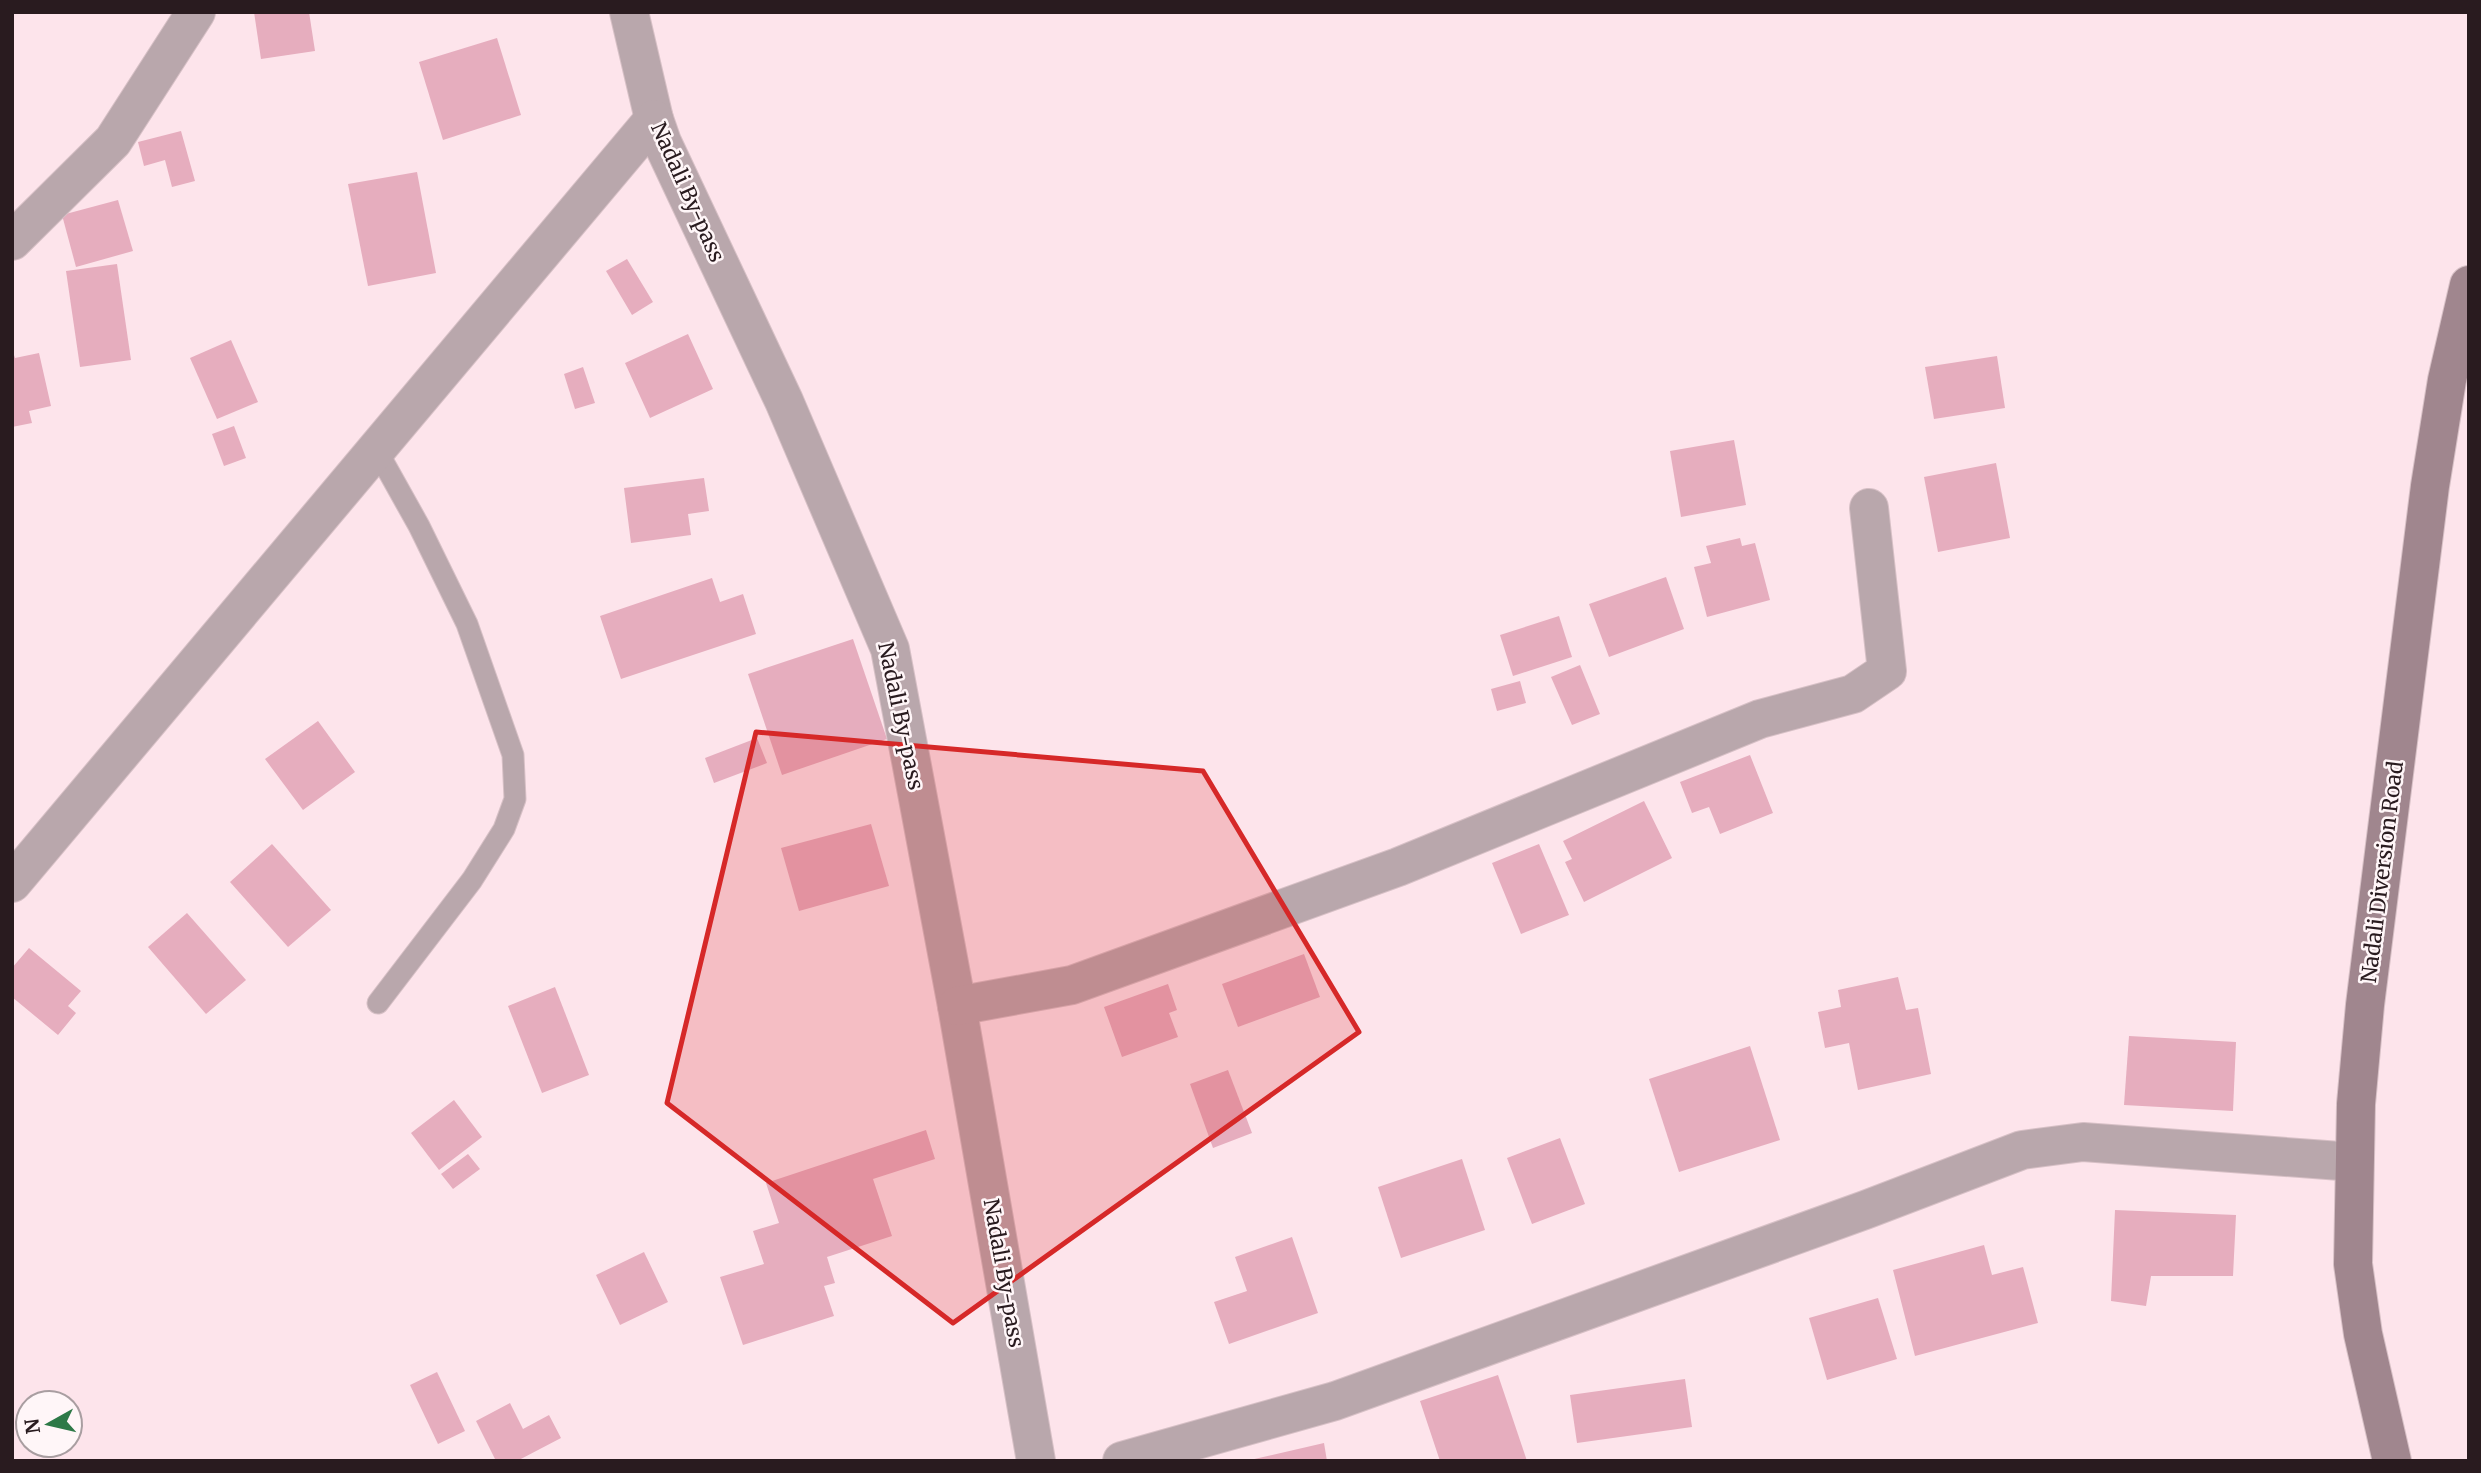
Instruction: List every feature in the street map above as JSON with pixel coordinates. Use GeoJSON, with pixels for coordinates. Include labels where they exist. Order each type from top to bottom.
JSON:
{"type":"FeatureCollection","features":[{"type":"Feature","properties":{"kind":"main road","name":"Nadali Diversion Road"},"geometry":{"type":"LineString","coordinates":[[2392,1461],[2363,1334],[2353,1264],[2356,1104],[2365,1005],[2430,486],[2447,380],[2469,285]]}},
{"type":"Feature","properties":{"kind":"street"},"geometry":{"type":"LineString","coordinates":[[12,241],[113,141],[196,12]]}},
{"type":"Feature","properties":{"kind":"street","name":"Nadali By-pass"},"geometry":{"type":"LineString","coordinates":[[629,12],[654,119],[671,162],[784,401],[890,649],[957,1006],[1036,1461]]}},
{"type":"Feature","properties":{"kind":"street"},"geometry":{"type":"LineString","coordinates":[[12,883],[654,119]]}},
{"type":"Feature","properties":{"kind":"street"},"geometry":{"type":"LineString","coordinates":[[957,1006],[1072,985],[1398,867],[1760,719],[1853,694],[1887,671],[1869,508]]}},
{"type":"Feature","properties":{"kind":"street"},"geometry":{"type":"LineString","coordinates":[[1122,1461],[1335,1401],[1865,1210],[2022,1150],[2083,1142],[2354,1162]]}},
{"type":"Feature","properties":{"kind":"lane"},"geometry":{"type":"LineString","coordinates":[[376,449],[419,526],[467,624],[513,755],[515,799],[504,829],[472,880],[378,1003]]}},
{"type":"Feature","properties":{"kind":"highlighted area"},"geometry":{"type":"Polygon","coordinates":[[[756,732],[1203,771],[1359,1032],[953,1323],[667,1103],[756,732]]]}},
{"type":"Feature","properties":{"kind":"building"},"geometry":{"type":"Polygon","coordinates":[[[254,12],[309,12],[315,51],[261,59],[254,12]]]}},
{"type":"Feature","properties":{"kind":"building"},"geometry":{"type":"Polygon","coordinates":[[[497,38],[521,115],[443,140],[419,62],[497,38]]]}},
{"type":"Feature","properties":{"kind":"building"},"geometry":{"type":"Polygon","coordinates":[[[181,131],[195,181],[172,187],[165,160],[144,166],[138,142],[181,131]]]}},
{"type":"Feature","properties":{"kind":"building"},"geometry":{"type":"Polygon","coordinates":[[[417,172],[436,273],[368,286],[348,184],[417,172]]]}},
{"type":"Feature","properties":{"kind":"building"},"geometry":{"type":"Polygon","coordinates":[[[118,200],[133,251],[76,267],[62,215],[118,200]]]}},
{"type":"Feature","properties":{"kind":"building"},"geometry":{"type":"Polygon","coordinates":[[[627,259],[653,302],[632,315],[606,271],[627,259]]]}},
{"type":"Feature","properties":{"kind":"building"},"geometry":{"type":"Polygon","coordinates":[[[117,264],[131,360],[80,367],[66,271],[117,264]]]}},
{"type":"Feature","properties":{"kind":"building"},"geometry":{"type":"Polygon","coordinates":[[[688,334],[713,389],[650,418],[625,363],[688,334]]]}},
{"type":"Feature","properties":{"kind":"building"},"geometry":{"type":"Polygon","coordinates":[[[231,340],[258,402],[217,419],[190,358],[231,340]]]}},
{"type":"Feature","properties":{"kind":"building"},"geometry":{"type":"Polygon","coordinates":[[[12,349],[15,358],[39,353],[51,406],[29,411],[32,423],[12,427],[12,349]]]}},
{"type":"Feature","properties":{"kind":"building"},"geometry":{"type":"Polygon","coordinates":[[[1997,356],[2005,408],[1934,419],[1925,367],[1997,356]]]}},
{"type":"Feature","properties":{"kind":"building"},"geometry":{"type":"Polygon","coordinates":[[[583,367],[595,403],[575,409],[564,374],[583,367]]]}},
{"type":"Feature","properties":{"kind":"building"},"geometry":{"type":"Polygon","coordinates":[[[234,426],[246,458],[224,466],[212,434],[234,426]]]}},
{"type":"Feature","properties":{"kind":"building"},"geometry":{"type":"Polygon","coordinates":[[[1734,440],[1746,505],[1681,517],[1670,451],[1734,440]]]}},
{"type":"Feature","properties":{"kind":"building"},"geometry":{"type":"Polygon","coordinates":[[[1996,463],[2010,538],[1938,552],[1924,477],[1996,463]]]}},
{"type":"Feature","properties":{"kind":"building"},"geometry":{"type":"Polygon","coordinates":[[[704,478],[709,511],[688,514],[691,535],[631,543],[624,488],[704,478]]]}},
{"type":"Feature","properties":{"kind":"building"},"geometry":{"type":"Polygon","coordinates":[[[1740,538],[1742,546],[1755,543],[1770,600],[1707,617],[1694,567],[1711,563],[1706,546],[1740,538]]]}},
{"type":"Feature","properties":{"kind":"building"},"geometry":{"type":"Polygon","coordinates":[[[1666,577],[1684,629],[1609,657],[1589,604],[1666,577]]]}},
{"type":"Feature","properties":{"kind":"building"},"geometry":{"type":"Polygon","coordinates":[[[712,578],[720,602],[743,594],[756,634],[621,679],[600,616],[712,578]]]}},
{"type":"Feature","properties":{"kind":"building"},"geometry":{"type":"Polygon","coordinates":[[[1559,616],[1572,657],[1513,676],[1500,635],[1559,616]]]}},
{"type":"Feature","properties":{"kind":"building"},"geometry":{"type":"Polygon","coordinates":[[[853,639],[887,739],[782,775],[748,674],[853,639]]]}},
{"type":"Feature","properties":{"kind":"building"},"geometry":{"type":"Polygon","coordinates":[[[1580,665],[1600,714],[1572,725],[1551,677],[1580,665]]]}},
{"type":"Feature","properties":{"kind":"building"},"geometry":{"type":"Polygon","coordinates":[[[1520,681],[1526,703],[1497,711],[1491,689],[1520,681]]]}},
{"type":"Feature","properties":{"kind":"building"},"geometry":{"type":"Polygon","coordinates":[[[318,721],[355,772],[303,810],[265,759],[318,721]]]}},
{"type":"Feature","properties":{"kind":"building"},"geometry":{"type":"Polygon","coordinates":[[[757,738],[767,763],[714,783],[705,758],[757,738]]]}},
{"type":"Feature","properties":{"kind":"building"},"geometry":{"type":"Polygon","coordinates":[[[1750,755],[1773,813],[1720,834],[1709,807],[1692,813],[1680,782],[1750,755]]]}},
{"type":"Feature","properties":{"kind":"building"},"geometry":{"type":"Polygon","coordinates":[[[1644,801],[1672,858],[1584,902],[1565,862],[1572,859],[1563,841],[1644,801]]]}},
{"type":"Feature","properties":{"kind":"building"},"geometry":{"type":"Polygon","coordinates":[[[871,824],[889,886],[799,911],[781,848],[871,824]]]}},
{"type":"Feature","properties":{"kind":"building"},"geometry":{"type":"Polygon","coordinates":[[[272,844],[331,910],[288,947],[230,882],[272,844]]]}},
{"type":"Feature","properties":{"kind":"building"},"geometry":{"type":"Polygon","coordinates":[[[1539,844],[1569,915],[1521,934],[1492,863],[1539,844]]]}},
{"type":"Feature","properties":{"kind":"building"},"geometry":{"type":"Polygon","coordinates":[[[187,913],[246,980],[206,1014],[148,947],[187,913]]]}},
{"type":"Feature","properties":{"kind":"building"},"geometry":{"type":"Polygon","coordinates":[[[29,948],[81,991],[68,1006],[76,1013],[58,1035],[12,997],[12,968],[29,948]]]}},
{"type":"Feature","properties":{"kind":"building"},"geometry":{"type":"Polygon","coordinates":[[[1304,954],[1320,997],[1238,1027],[1222,984],[1304,954]]]}},
{"type":"Feature","properties":{"kind":"building"},"geometry":{"type":"Polygon","coordinates":[[[1898,977],[1906,1010],[1918,1008],[1931,1074],[1858,1090],[1849,1043],[1825,1048],[1818,1012],[1841,1007],[1838,990],[1898,977]]]}},
{"type":"Feature","properties":{"kind":"building"},"geometry":{"type":"Polygon","coordinates":[[[1168,984],[1177,1010],[1169,1013],[1178,1037],[1122,1057],[1104,1007],[1168,984]]]}},
{"type":"Feature","properties":{"kind":"building"},"geometry":{"type":"Polygon","coordinates":[[[555,987],[589,1075],[542,1093],[508,1006],[555,987]]]}},
{"type":"Feature","properties":{"kind":"building"},"geometry":{"type":"Polygon","coordinates":[[[2129,1036],[2236,1042],[2233,1111],[2124,1105],[2129,1036]]]}},
{"type":"Feature","properties":{"kind":"building"},"geometry":{"type":"Polygon","coordinates":[[[1750,1046],[1780,1140],[1679,1172],[1649,1079],[1750,1046]]]}},
{"type":"Feature","properties":{"kind":"building"},"geometry":{"type":"Polygon","coordinates":[[[1228,1070],[1252,1133],[1213,1148],[1190,1084],[1228,1070]]]}},
{"type":"Feature","properties":{"kind":"building"},"geometry":{"type":"Polygon","coordinates":[[[454,1100],[482,1137],[439,1170],[411,1133],[454,1100]]]}},
{"type":"Feature","properties":{"kind":"building"},"geometry":{"type":"Polygon","coordinates":[[[926,1130],[935,1159],[873,1179],[892,1236],[827,1257],[835,1283],[824,1286],[834,1316],[743,1345],[720,1277],[764,1264],[753,1231],[779,1223],[766,1183],[926,1130]]]}},
{"type":"Feature","properties":{"kind":"building"},"geometry":{"type":"Polygon","coordinates":[[[1560,1138],[1585,1204],[1532,1224],[1507,1158],[1560,1138]]]}},
{"type":"Feature","properties":{"kind":"building"},"geometry":{"type":"Polygon","coordinates":[[[468,1154],[480,1169],[453,1189],[441,1174],[468,1154]]]}},
{"type":"Feature","properties":{"kind":"building"},"geometry":{"type":"Polygon","coordinates":[[[1462,1159],[1485,1230],[1401,1258],[1378,1187],[1462,1159]]]}},
{"type":"Feature","properties":{"kind":"building"},"geometry":{"type":"Polygon","coordinates":[[[2115,1210],[2236,1215],[2233,1276],[2151,1276],[2146,1306],[2111,1301],[2115,1210]]]}},
{"type":"Feature","properties":{"kind":"building"},"geometry":{"type":"Polygon","coordinates":[[[1292,1237],[1318,1313],[1229,1344],[1214,1302],[1247,1291],[1235,1257],[1292,1237]]]}},
{"type":"Feature","properties":{"kind":"building"},"geometry":{"type":"Polygon","coordinates":[[[1984,1245],[1992,1275],[2023,1267],[2038,1323],[1915,1356],[1893,1270],[1984,1245]]]}},
{"type":"Feature","properties":{"kind":"building"},"geometry":{"type":"Polygon","coordinates":[[[644,1252],[668,1302],[620,1325],[596,1275],[644,1252]]]}},
{"type":"Feature","properties":{"kind":"building"},"geometry":{"type":"Polygon","coordinates":[[[1878,1298],[1897,1359],[1827,1380],[1809,1318],[1878,1298]]]}},
{"type":"Feature","properties":{"kind":"building"},"geometry":{"type":"Polygon","coordinates":[[[437,1372],[465,1431],[438,1444],[410,1385],[437,1372]]]}},
{"type":"Feature","properties":{"kind":"building"},"geometry":{"type":"Polygon","coordinates":[[[1498,1375],[1527,1461],[1440,1461],[1420,1401],[1498,1375]]]}},
{"type":"Feature","properties":{"kind":"building"},"geometry":{"type":"Polygon","coordinates":[[[1685,1379],[1692,1427],[1577,1443],[1570,1395],[1685,1379]]]}},
{"type":"Feature","properties":{"kind":"building"},"geometry":{"type":"Polygon","coordinates":[[[510,1403],[523,1429],[549,1415],[561,1438],[517,1461],[496,1461],[476,1421],[510,1403]]]}},
{"type":"Feature","properties":{"kind":"building"},"geometry":{"type":"Polygon","coordinates":[[[1324,1443],[1327,1461],[1250,1461],[1250,1460],[1324,1443]]]}}]}
